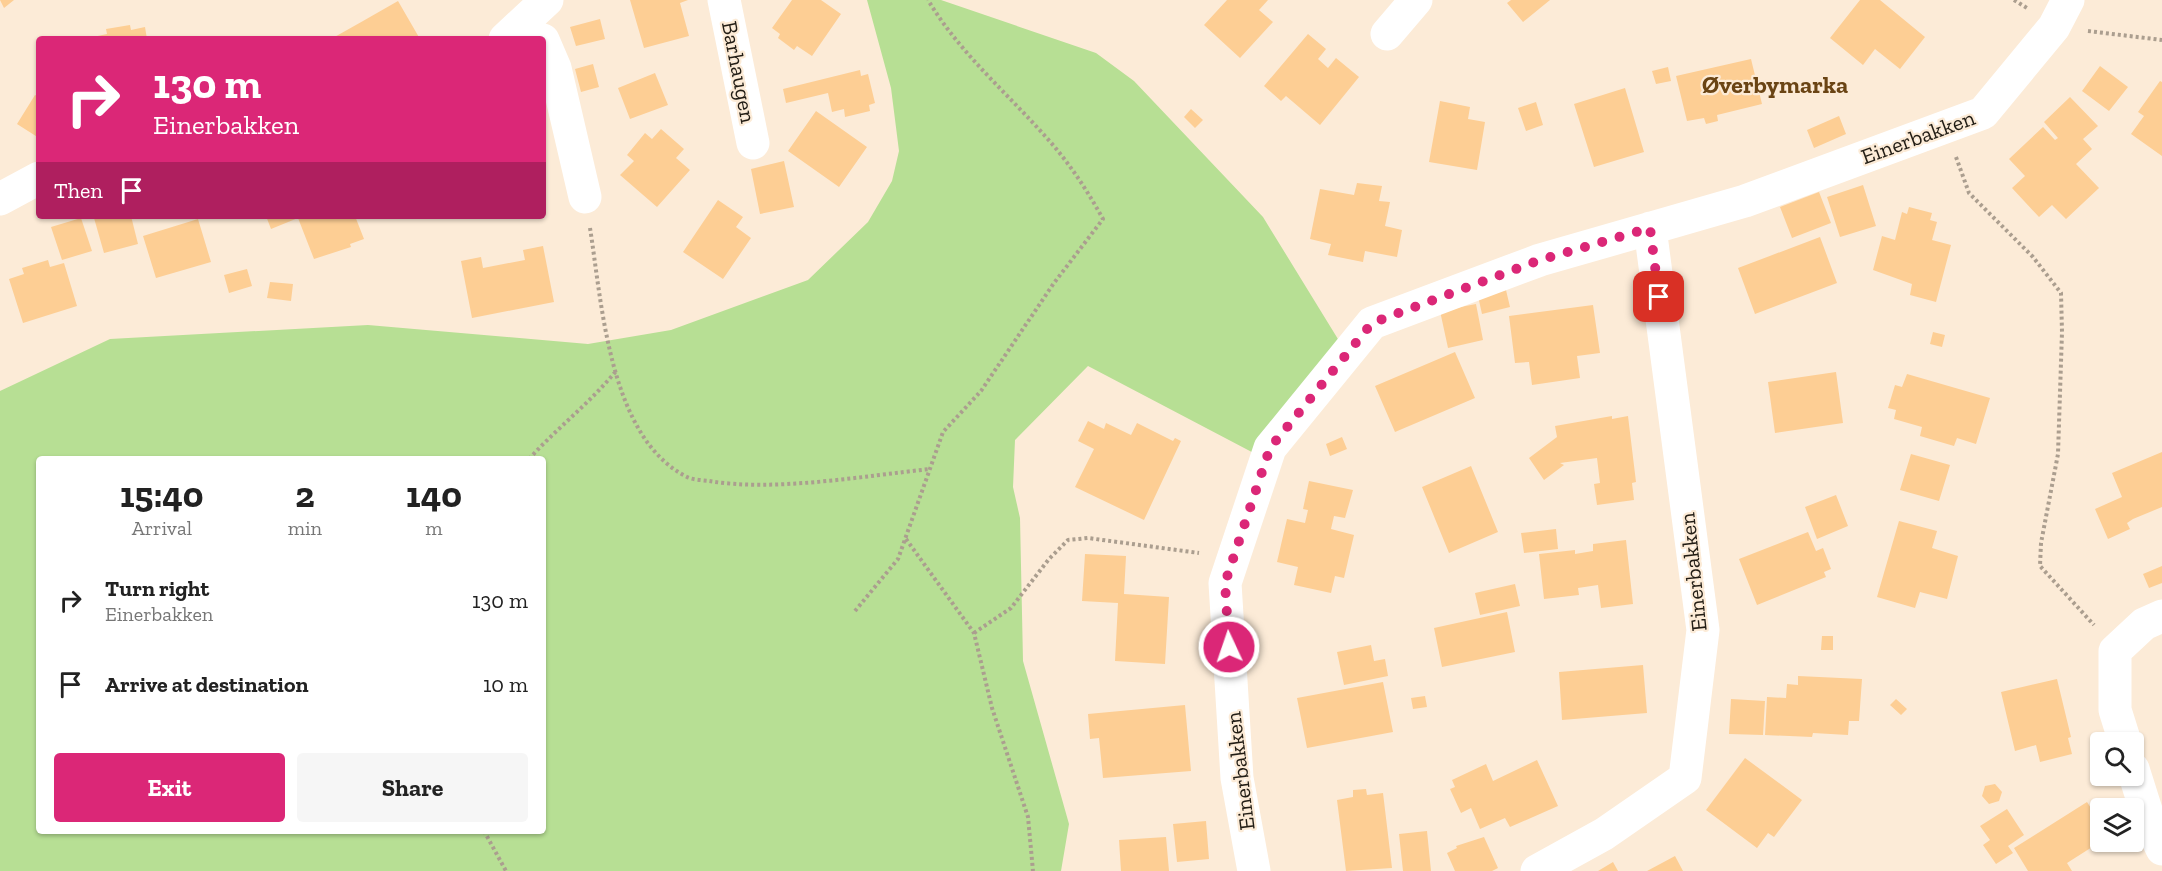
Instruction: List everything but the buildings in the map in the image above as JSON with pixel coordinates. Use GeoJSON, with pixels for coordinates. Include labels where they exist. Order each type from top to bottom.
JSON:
{"type":"FeatureCollection","features":[{"type":"Feature","properties":{"kind":"street","name":"Barhaugen"},"geometry":{"type":"LineString","coordinates":[[724,0],[753,143]]}},
{"type":"Feature","properties":{"kind":"street"},"geometry":{"type":"LineString","coordinates":[[1387,34],[1416,0]]}},
{"type":"Feature","properties":{"kind":"street","name":"Einerbakken"},"geometry":{"type":"LineString","coordinates":[[1254,871],[1237,778],[1225,583],[1270,448],[1372,323],[1540,260],[1745,201],[1983,114],[2054,27],[2068,0]]}},
{"type":"Feature","properties":{"kind":"street"},"geometry":{"type":"LineString","coordinates":[[546,51],[555,68],[585,197]]}},
{"type":"Feature","properties":{"kind":"street"},"geometry":{"type":"LineString","coordinates":[[0,199],[36,180]]}},
{"type":"Feature","properties":{"kind":"street","name":"Einerbakken"},"geometry":{"type":"LineString","coordinates":[[1537,871],[1604,834],[1685,778],[1703,630],[1650,228]]}},
{"type":"Feature","properties":{"kind":"street"},"geometry":{"type":"LineString","coordinates":[[2122,732],[2115,710],[2115,651],[2144,624],[2162,616]]}},
{"type":"Feature","properties":{"kind":"street"},"geometry":{"type":"LineString","coordinates":[[2138,786],[2151,826],[2162,849]]}},
{"type":"Feature","properties":{"kind":"path"},"geometry":{"type":"LineString","coordinates":[[855,611],[898,558],[944,432],[981,391],[1054,283],[1103,219],[1088,192],[1047,138],[974,62],[943,26],[928,0]]}},
{"type":"Feature","properties":{"kind":"path"},"geometry":{"type":"LineString","coordinates":[[1955,123],[1956,163],[1969,193],[2033,257],[2061,293],[2058,454],[2041,543],[2040,566],[2115,651]]}},
{"type":"Feature","properties":{"kind":"path"},"geometry":{"type":"LineString","coordinates":[[585,197],[609,349],[629,410],[651,451],[687,478],[734,486],[930,469]]}},
{"type":"Feature","properties":{"kind":"path"},"geometry":{"type":"LineString","coordinates":[[532,456],[569,417],[593,400],[616,371]]}},
{"type":"Feature","properties":{"kind":"path"},"geometry":{"type":"LineString","coordinates":[[906,538],[974,633],[992,708],[1028,817],[1033,871]]}},
{"type":"Feature","properties":{"kind":"path"},"geometry":{"type":"LineString","coordinates":[[974,633],[1011,608],[1048,559],[1068,540],[1088,538],[1209,555],[1233,561]]}},
{"type":"Feature","properties":{"kind":"path"},"geometry":{"type":"LineString","coordinates":[[486,834],[506,871]]}},
{"type":"Feature","properties":{"kind":"green space"},"geometry":{"type":"Polygon","coordinates":[[[867,0],[941,0],[1096,53],[1134,81],[1263,217],[1349,357],[1267,460],[1088,366],[1015,440],[1013,487],[1020,518],[1023,661],[1069,824],[1061,871],[0,871],[0,391],[110,339],[368,325],[588,344],[671,330],[808,280],[868,222],[892,181],[899,151],[891,88],[867,0]]]}},
{"type":"Feature","properties":{"kind":"district","name":"Øverbymarka"},"geometry":{"type":"Point","coordinates":[1775,84]}},
{"type":"Feature","properties":{"kind":"route"},"geometry":{"type":"LineString","coordinates":[[1229,647],[1225,583],[1270,448],[1372,323],[1540,260],[1650,228],[1659,297]]}}]}
